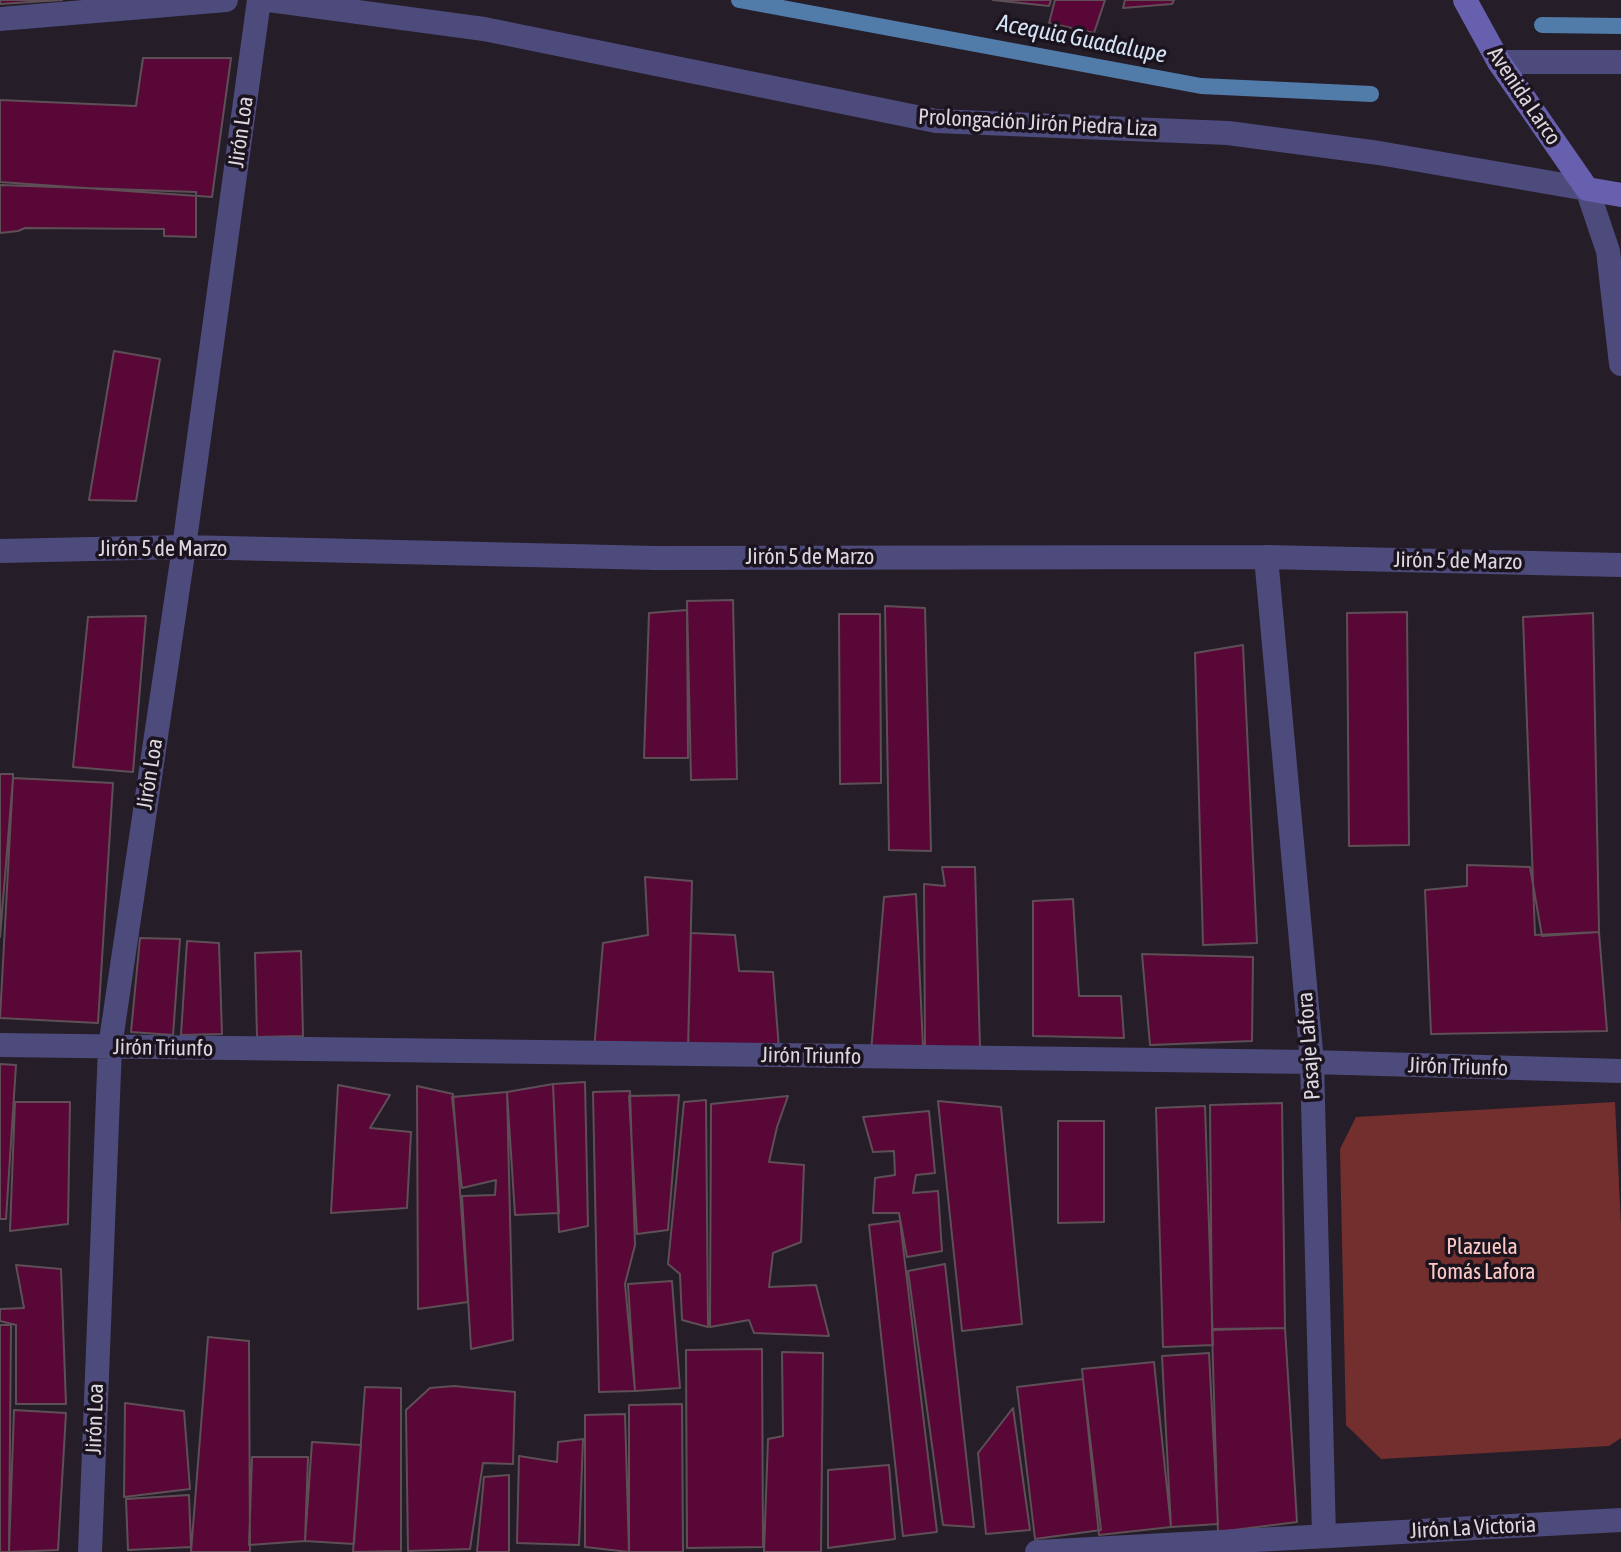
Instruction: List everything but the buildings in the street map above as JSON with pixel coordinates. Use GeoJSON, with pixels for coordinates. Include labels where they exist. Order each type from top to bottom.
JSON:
{"type":"FeatureCollection","features":[{"type":"Feature","properties":{"kind":"main road","name":"Avenida Larco"},"geometry":{"type":"LineString","coordinates":[[1465,0],[1499,62],[1587,189]]}},
{"type":"Feature","properties":{"kind":"main road","name":"Prolongación Jirón Piedra Liza"},"geometry":{"type":"LineString","coordinates":[[1587,189],[1621,195]]}},
{"type":"Feature","properties":{"kind":"street"},"geometry":{"type":"LineString","coordinates":[[0,19],[226,0]]}},
{"type":"Feature","properties":{"kind":"street","name":"Jirón Loa"},"geometry":{"type":"LineString","coordinates":[[90,1552],[110,1047],[184,547],[259,0]]}},
{"type":"Feature","properties":{"kind":"street","name":"Prolongación Jirón Piedra Liza"},"geometry":{"type":"LineString","coordinates":[[269,0],[484,29],[936,121],[1228,133],[1379,153],[1587,189]]}},
{"type":"Feature","properties":{"kind":"street"},"geometry":{"type":"LineString","coordinates":[[1499,62],[1621,62]]}},
{"type":"Feature","properties":{"kind":"street"},"geometry":{"type":"LineString","coordinates":[[1587,189],[1608,251],[1621,364]]}},
{"type":"Feature","properties":{"kind":"street","name":"Jirón 5 de Marzo"},"geometry":{"type":"LineString","coordinates":[[0,551],[184,547],[656,558],[1266,557],[1621,565]]}},
{"type":"Feature","properties":{"kind":"street","name":"Pasaje Lafora"},"geometry":{"type":"LineString","coordinates":[[1266,557],[1312,1062],[1324,1536]]}},
{"type":"Feature","properties":{"kind":"street","name":"Jirón Triunfo"},"geometry":{"type":"LineString","coordinates":[[0,1045],[1312,1062],[1621,1071]]}},
{"type":"Feature","properties":{"kind":"street","name":"Jirón La Victoria"},"geometry":{"type":"LineString","coordinates":[[1037,1552],[1621,1520]]}},
{"type":"Feature","properties":{"kind":"green space","name":"Plazuela Tomás Lafora"},"geometry":{"type":"Polygon","coordinates":[[[1615,1102],[1621,1227],[1621,1438],[1609,1446],[1381,1459],[1346,1425],[1340,1149],[1356,1117],[1615,1102]]]}},
{"type":"Feature","properties":{"kind":"waterway","name":"Acequia Guadalupe"},"geometry":{"type":"LineString","coordinates":[[739,0],[1201,86],[1371,94]]}},
{"type":"Feature","properties":{"kind":"waterway"},"geometry":{"type":"LineString","coordinates":[[1542,25],[1621,26]]}}]}
